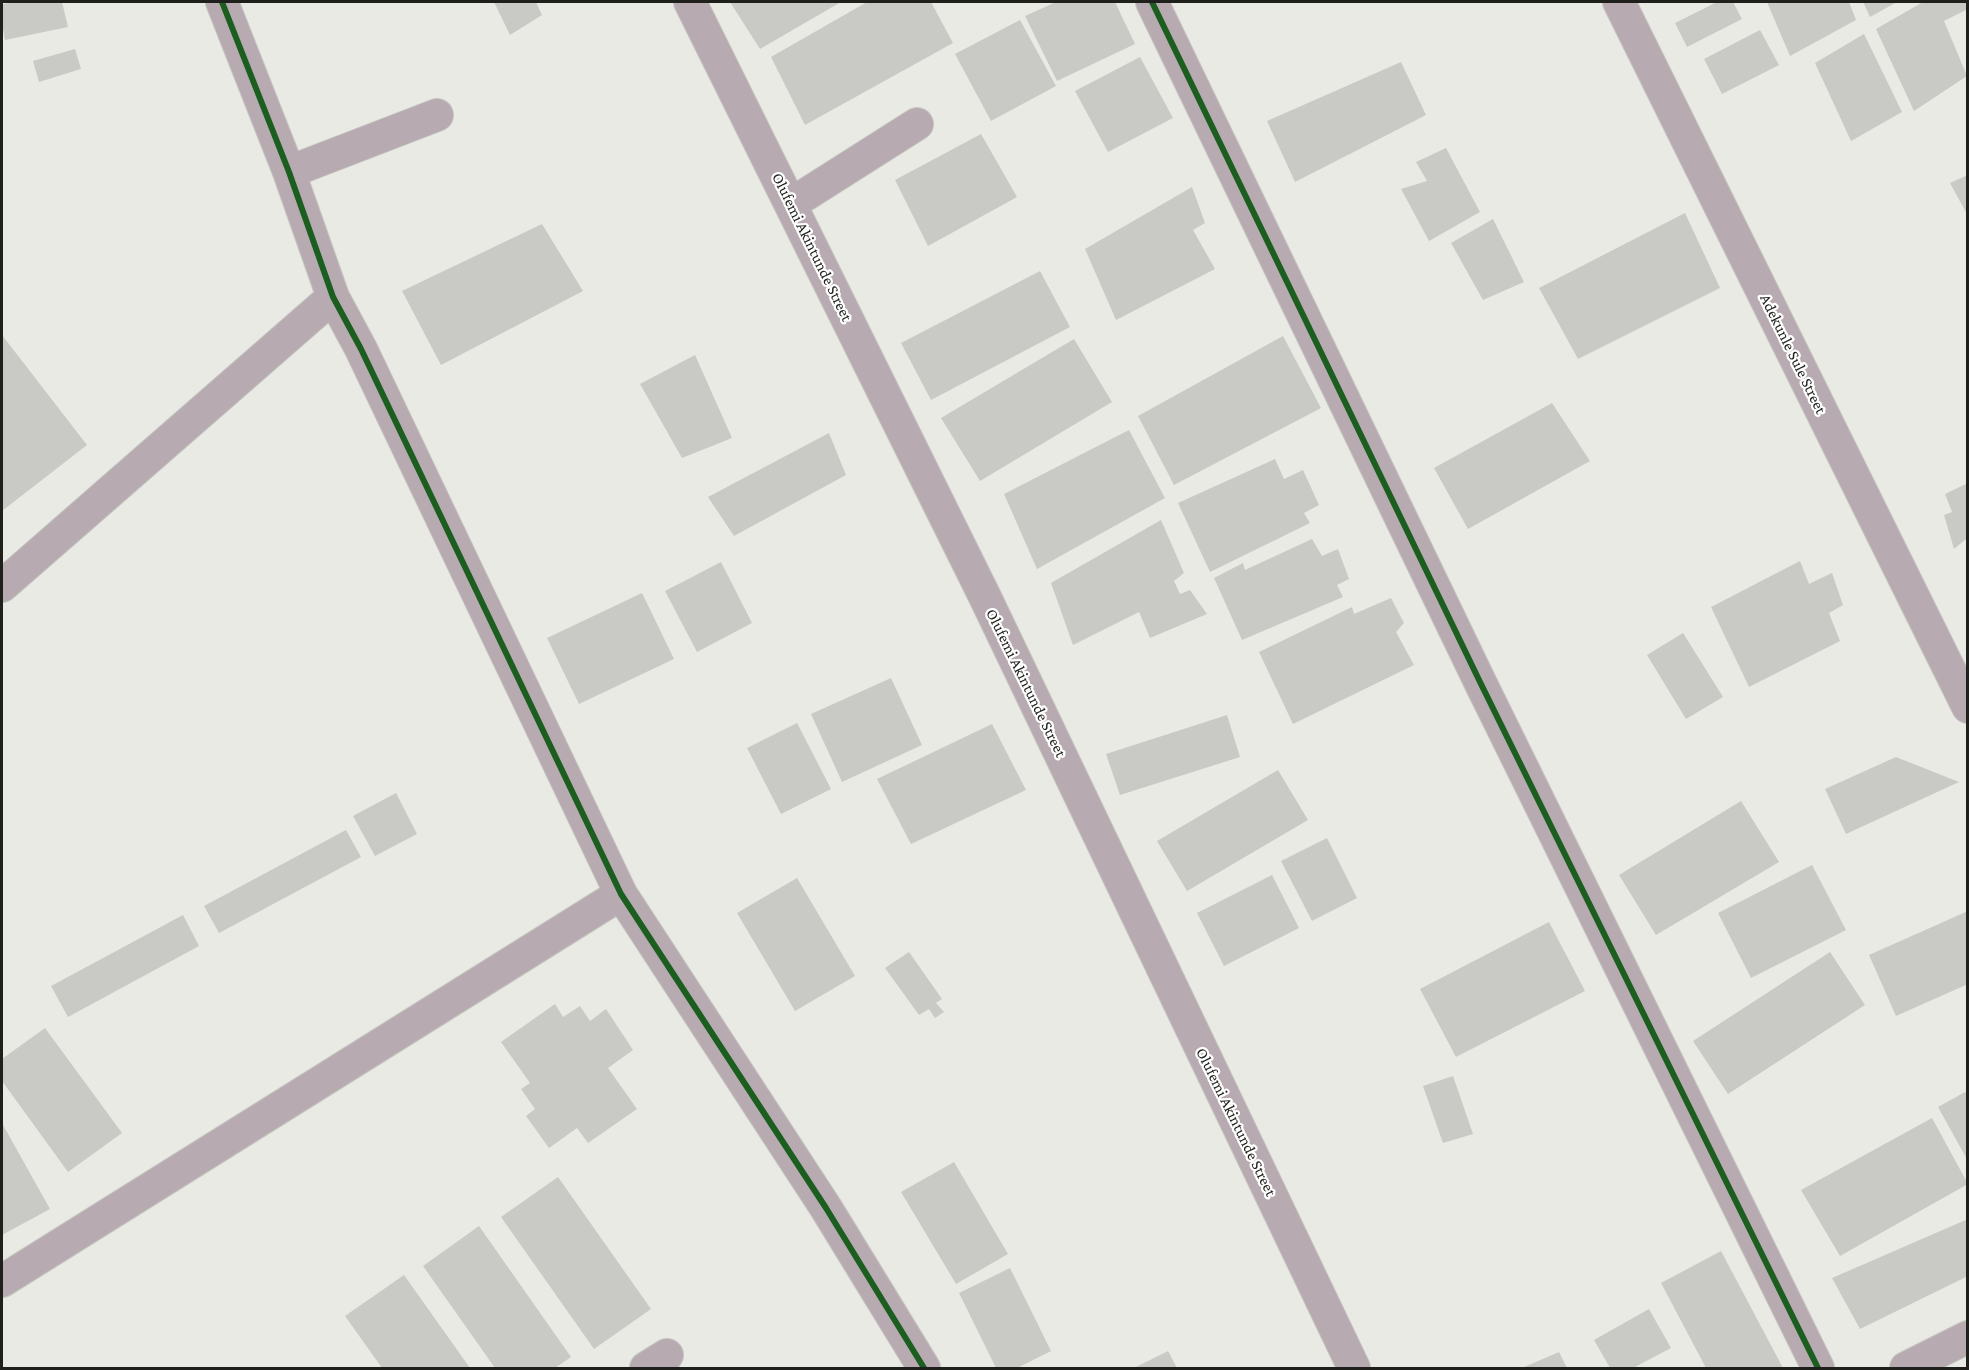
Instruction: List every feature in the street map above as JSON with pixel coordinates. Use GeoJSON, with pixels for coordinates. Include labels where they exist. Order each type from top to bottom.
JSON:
{"type":"FeatureCollection","features":[{"type":"Feature","properties":{"kind":"street"},"geometry":{"type":"LineString","coordinates":[[222,2],[289,172],[333,297],[621,894],[826,1208],[924,1368]]}},
{"type":"Feature","properties":{"kind":"street","name":"Olufemi Akintunde Street"},"geometry":{"type":"LineString","coordinates":[[690,2],[985,597],[1354,1368]]}},
{"type":"Feature","properties":{"kind":"street"},"geometry":{"type":"LineString","coordinates":[[1152,2],[1480,684],[1818,1368]]}},
{"type":"Feature","properties":{"kind":"street","name":"Adekunle Sule Street"},"geometry":{"type":"LineString","coordinates":[[1620,2],[1968,707]]}},
{"type":"Feature","properties":{"kind":"street"},"geometry":{"type":"LineString","coordinates":[[289,172],[437,115]]}},
{"type":"Feature","properties":{"kind":"street"},"geometry":{"type":"LineString","coordinates":[[791,204],[918,124]]}},
{"type":"Feature","properties":{"kind":"street"},"geometry":{"type":"LineString","coordinates":[[2,586],[333,297]]}},
{"type":"Feature","properties":{"kind":"street"},"geometry":{"type":"LineString","coordinates":[[2,1281],[621,894]]}},
{"type":"Feature","properties":{"kind":"street"},"geometry":{"type":"LineString","coordinates":[[1906,1368],[1968,1337]]}},
{"type":"Feature","properties":{"kind":"building"},"geometry":{"type":"Polygon","coordinates":[[[62,2],[68,27],[5,40],[2,4],[62,2]]]}},
{"type":"Feature","properties":{"kind":"building"},"geometry":{"type":"Polygon","coordinates":[[[494,2],[536,2],[542,15],[510,35],[494,2]]]}},
{"type":"Feature","properties":{"kind":"building"},"geometry":{"type":"Polygon","coordinates":[[[730,2],[841,2],[760,49],[730,2]]]}},
{"type":"Feature","properties":{"kind":"building"},"geometry":{"type":"Polygon","coordinates":[[[867,2],[931,2],[953,43],[805,125],[771,57],[867,2]]]}},
{"type":"Feature","properties":{"kind":"building"},"geometry":{"type":"Polygon","coordinates":[[[1056,2],[1115,2],[1135,44],[1057,81],[1025,16],[1056,2]]]}},
{"type":"Feature","properties":{"kind":"building"},"geometry":{"type":"Polygon","coordinates":[[[1717,2],[1733,2],[1742,19],[1687,47],[1675,23],[1717,2]]]}},
{"type":"Feature","properties":{"kind":"building"},"geometry":{"type":"Polygon","coordinates":[[[1767,2],[1849,2],[1856,20],[1790,56],[1767,2]]]}},
{"type":"Feature","properties":{"kind":"building"},"geometry":{"type":"Polygon","coordinates":[[[1863,2],[1897,2],[1870,17],[1863,2]]]}},
{"type":"Feature","properties":{"kind":"building"},"geometry":{"type":"Polygon","coordinates":[[[1923,2],[1968,2],[1968,9],[1944,21],[1967,76],[1914,111],[1876,29],[1923,2]]]}},
{"type":"Feature","properties":{"kind":"building"},"geometry":{"type":"Polygon","coordinates":[[[1020,20],[1056,86],[991,121],[955,54],[1020,20]]]}},
{"type":"Feature","properties":{"kind":"building"},"geometry":{"type":"Polygon","coordinates":[[[1760,30],[1779,65],[1722,94],[1704,59],[1760,30]]]}},
{"type":"Feature","properties":{"kind":"building"},"geometry":{"type":"Polygon","coordinates":[[[1864,34],[1902,112],[1851,141],[1815,63],[1864,34]]]}},
{"type":"Feature","properties":{"kind":"building"},"geometry":{"type":"Polygon","coordinates":[[[75,49],[81,69],[39,82],[33,61],[75,49]]]}},
{"type":"Feature","properties":{"kind":"building"},"geometry":{"type":"Polygon","coordinates":[[[1140,57],[1173,118],[1108,152],[1075,91],[1140,57]]]}},
{"type":"Feature","properties":{"kind":"building"},"geometry":{"type":"Polygon","coordinates":[[[1401,62],[1426,115],[1295,182],[1267,121],[1401,62]]]}},
{"type":"Feature","properties":{"kind":"building"},"geometry":{"type":"Polygon","coordinates":[[[981,134],[1017,197],[928,246],[895,180],[981,134]]]}},
{"type":"Feature","properties":{"kind":"building"},"geometry":{"type":"Polygon","coordinates":[[[1446,148],[1480,212],[1429,241],[1401,189],[1427,181],[1416,162],[1446,148]]]}},
{"type":"Feature","properties":{"kind":"building"},"geometry":{"type":"Polygon","coordinates":[[[1968,175],[1968,216],[1950,183],[1968,175]]]}},
{"type":"Feature","properties":{"kind":"building"},"geometry":{"type":"Polygon","coordinates":[[[1192,187],[1205,223],[1193,230],[1215,269],[1116,320],[1085,249],[1192,187]]]}},
{"type":"Feature","properties":{"kind":"building"},"geometry":{"type":"Polygon","coordinates":[[[1685,213],[1720,288],[1578,359],[1539,288],[1685,213]]]}},
{"type":"Feature","properties":{"kind":"building"},"geometry":{"type":"Polygon","coordinates":[[[1493,219],[1524,282],[1483,300],[1451,243],[1493,219]]]}},
{"type":"Feature","properties":{"kind":"building"},"geometry":{"type":"Polygon","coordinates":[[[542,224],[583,291],[441,365],[402,291],[542,224]]]}},
{"type":"Feature","properties":{"kind":"building"},"geometry":{"type":"Polygon","coordinates":[[[1040,271],[1070,327],[931,400],[901,343],[1040,271]]]}},
{"type":"Feature","properties":{"kind":"building"},"geometry":{"type":"Polygon","coordinates":[[[2,335],[87,445],[2,511],[2,335]]]}},
{"type":"Feature","properties":{"kind":"building"},"geometry":{"type":"Polygon","coordinates":[[[1283,336],[1321,408],[1174,485],[1138,416],[1283,336]]]}},
{"type":"Feature","properties":{"kind":"building"},"geometry":{"type":"Polygon","coordinates":[[[1074,339],[1112,402],[980,481],[941,418],[1074,339]]]}},
{"type":"Feature","properties":{"kind":"building"},"geometry":{"type":"Polygon","coordinates":[[[695,355],[732,438],[682,458],[640,384],[695,355]]]}},
{"type":"Feature","properties":{"kind":"building"},"geometry":{"type":"Polygon","coordinates":[[[1552,403],[1590,461],[1468,529],[1434,468],[1552,403]]]}},
{"type":"Feature","properties":{"kind":"building"},"geometry":{"type":"Polygon","coordinates":[[[1129,430],[1165,498],[1037,569],[1004,494],[1129,430]]]}},
{"type":"Feature","properties":{"kind":"building"},"geometry":{"type":"Polygon","coordinates":[[[829,433],[846,475],[734,536],[708,497],[829,433]]]}},
{"type":"Feature","properties":{"kind":"building"},"geometry":{"type":"Polygon","coordinates":[[[1275,459],[1284,479],[1303,470],[1319,505],[1304,513],[1310,523],[1210,572],[1178,503],[1275,459]]]}},
{"type":"Feature","properties":{"kind":"building"},"geometry":{"type":"Polygon","coordinates":[[[1968,483],[1968,542],[1966,539],[1954,549],[1944,515],[1952,512],[1945,494],[1968,483]]]}},
{"type":"Feature","properties":{"kind":"building"},"geometry":{"type":"Polygon","coordinates":[[[1161,520],[1184,573],[1174,581],[1180,594],[1190,590],[1207,614],[1150,638],[1139,612],[1073,645],[1051,583],[1161,520]]]}},
{"type":"Feature","properties":{"kind":"building"},"geometry":{"type":"Polygon","coordinates":[[[1312,539],[1322,556],[1338,549],[1349,579],[1337,585],[1343,597],[1242,640],[1214,578],[1243,563],[1245,570],[1312,539]]]}},
{"type":"Feature","properties":{"kind":"building"},"geometry":{"type":"Polygon","coordinates":[[[1800,561],[1809,584],[1832,573],[1843,605],[1829,613],[1840,641],[1749,687],[1711,607],[1800,561]]]}},
{"type":"Feature","properties":{"kind":"building"},"geometry":{"type":"Polygon","coordinates":[[[721,562],[752,623],[697,652],[665,591],[721,562]]]}},
{"type":"Feature","properties":{"kind":"building"},"geometry":{"type":"Polygon","coordinates":[[[642,593],[674,659],[579,704],[547,638],[642,593]]]}},
{"type":"Feature","properties":{"kind":"building"},"geometry":{"type":"Polygon","coordinates":[[[1391,598],[1404,623],[1396,632],[1414,665],[1293,724],[1259,652],[1352,607],[1354,614],[1391,598]]]}},
{"type":"Feature","properties":{"kind":"building"},"geometry":{"type":"Polygon","coordinates":[[[1683,633],[1723,697],[1686,719],[1647,655],[1683,633]]]}},
{"type":"Feature","properties":{"kind":"building"},"geometry":{"type":"Polygon","coordinates":[[[891,678],[922,745],[842,782],[811,714],[891,678]]]}},
{"type":"Feature","properties":{"kind":"building"},"geometry":{"type":"Polygon","coordinates":[[[1227,715],[1240,757],[1120,795],[1106,754],[1227,715]]]}},
{"type":"Feature","properties":{"kind":"building"},"geometry":{"type":"Polygon","coordinates":[[[797,723],[831,789],[781,814],[747,748],[797,723]]]}},
{"type":"Feature","properties":{"kind":"building"},"geometry":{"type":"Polygon","coordinates":[[[992,724],[1026,790],[911,844],[877,779],[992,724]]]}},
{"type":"Feature","properties":{"kind":"building"},"geometry":{"type":"Polygon","coordinates":[[[1896,757],[1959,782],[1846,834],[1825,789],[1896,757]]]}},
{"type":"Feature","properties":{"kind":"building"},"geometry":{"type":"Polygon","coordinates":[[[1278,770],[1308,820],[1187,891],[1157,841],[1278,770]]]}},
{"type":"Feature","properties":{"kind":"building"},"geometry":{"type":"Polygon","coordinates":[[[396,793],[417,834],[375,856],[353,816],[396,793]]]}},
{"type":"Feature","properties":{"kind":"building"},"geometry":{"type":"Polygon","coordinates":[[[1741,801],[1779,862],[1656,935],[1619,875],[1741,801]]]}},
{"type":"Feature","properties":{"kind":"building"},"geometry":{"type":"Polygon","coordinates":[[[346,830],[361,857],[219,933],[204,906],[346,830]]]}},
{"type":"Feature","properties":{"kind":"building"},"geometry":{"type":"Polygon","coordinates":[[[1327,838],[1357,898],[1312,921],[1281,861],[1327,838]]]}},
{"type":"Feature","properties":{"kind":"building"},"geometry":{"type":"Polygon","coordinates":[[[1812,865],[1846,930],[1751,978],[1718,913],[1812,865]]]}},
{"type":"Feature","properties":{"kind":"building"},"geometry":{"type":"Polygon","coordinates":[[[1272,875],[1299,928],[1224,966],[1197,913],[1272,875]]]}},
{"type":"Feature","properties":{"kind":"building"},"geometry":{"type":"Polygon","coordinates":[[[797,878],[855,976],[795,1011],[737,913],[797,878]]]}},
{"type":"Feature","properties":{"kind":"building"},"geometry":{"type":"Polygon","coordinates":[[[1968,911],[1968,984],[1896,1016],[1869,955],[1968,911]]]}},
{"type":"Feature","properties":{"kind":"building"},"geometry":{"type":"Polygon","coordinates":[[[183,915],[199,946],[68,1017],[51,986],[183,915]]]}},
{"type":"Feature","properties":{"kind":"building"},"geometry":{"type":"Polygon","coordinates":[[[1549,922],[1585,991],[1456,1057],[1420,989],[1549,922]]]}},
{"type":"Feature","properties":{"kind":"building"},"geometry":{"type":"Polygon","coordinates":[[[909,952],[942,999],[936,1003],[944,1012],[935,1018],[929,1009],[919,1015],[885,968],[909,952]]]}},
{"type":"Feature","properties":{"kind":"building"},"geometry":{"type":"Polygon","coordinates":[[[1830,952],[1865,1005],[1728,1094],[1693,1041],[1830,952]]]}},
{"type":"Feature","properties":{"kind":"building"},"geometry":{"type":"Polygon","coordinates":[[[555,1004],[563,1017],[580,1006],[590,1021],[606,1009],[633,1050],[608,1068],[637,1109],[588,1143],[577,1128],[549,1148],[526,1116],[535,1109],[521,1089],[530,1083],[501,1042],[555,1004]]]}},
{"type":"Feature","properties":{"kind":"building"},"geometry":{"type":"Polygon","coordinates":[[[45,1028],[122,1133],[68,1172],[2,1081],[2,1059],[45,1028]]]}},
{"type":"Feature","properties":{"kind":"building"},"geometry":{"type":"Polygon","coordinates":[[[1453,1076],[1473,1134],[1443,1143],[1423,1086],[1453,1076]]]}},
{"type":"Feature","properties":{"kind":"building"},"geometry":{"type":"Polygon","coordinates":[[[1965,1092],[1968,1096],[1968,1161],[1938,1107],[1965,1092]]]}},
{"type":"Feature","properties":{"kind":"building"},"geometry":{"type":"Polygon","coordinates":[[[1932,1118],[1968,1184],[1840,1256],[1801,1190],[1932,1118]]]}},
{"type":"Feature","properties":{"kind":"building"},"geometry":{"type":"Polygon","coordinates":[[[2,1123],[50,1209],[2,1235],[2,1123]]]}},
{"type":"Feature","properties":{"kind":"building"},"geometry":{"type":"Polygon","coordinates":[[[954,1162],[1008,1254],[956,1284],[901,1192],[954,1162]]]}},
{"type":"Feature","properties":{"kind":"building"},"geometry":{"type":"Polygon","coordinates":[[[558,1177],[651,1309],[594,1349],[501,1217],[558,1177]]]}},
{"type":"Feature","properties":{"kind":"building"},"geometry":{"type":"Polygon","coordinates":[[[1968,1219],[1968,1276],[1860,1329],[1832,1278],[1968,1219]]]}},
{"type":"Feature","properties":{"kind":"building"},"geometry":{"type":"Polygon","coordinates":[[[479,1226],[571,1357],[555,1368],[495,1368],[423,1266],[479,1226]]]}},
{"type":"Feature","properties":{"kind":"building"},"geometry":{"type":"Polygon","coordinates":[[[1721,1251],[1783,1368],[1706,1368],[1661,1283],[1721,1251]]]}},
{"type":"Feature","properties":{"kind":"building"},"geometry":{"type":"Polygon","coordinates":[[[1010,1268],[1051,1351],[1017,1368],[996,1368],[959,1293],[1010,1268]]]}},
{"type":"Feature","properties":{"kind":"building"},"geometry":{"type":"Polygon","coordinates":[[[404,1275],[470,1368],[382,1368],[345,1316],[404,1275]]]}},
{"type":"Feature","properties":{"kind":"building"},"geometry":{"type":"Polygon","coordinates":[[[1649,1309],[1671,1348],[1633,1368],[1610,1368],[1594,1340],[1649,1309]]]}},
{"type":"Feature","properties":{"kind":"building"},"geometry":{"type":"Polygon","coordinates":[[[1168,1351],[1177,1368],[1136,1367],[1168,1351]]]}},
{"type":"Feature","properties":{"kind":"building"},"geometry":{"type":"Polygon","coordinates":[[[1559,1352],[1567,1368],[1522,1368],[1559,1352]]]}},
{"type":"Feature","properties":{"kind":"cycle path"},"geometry":{"type":"LineString","coordinates":[[222,2],[289,172],[333,297],[361,349],[621,894],[826,1208],[924,1368]]}},
{"type":"Feature","properties":{"kind":"cycle path"},"geometry":{"type":"LineString","coordinates":[[1152,2],[1481,684],[1818,1368]]}}]}
